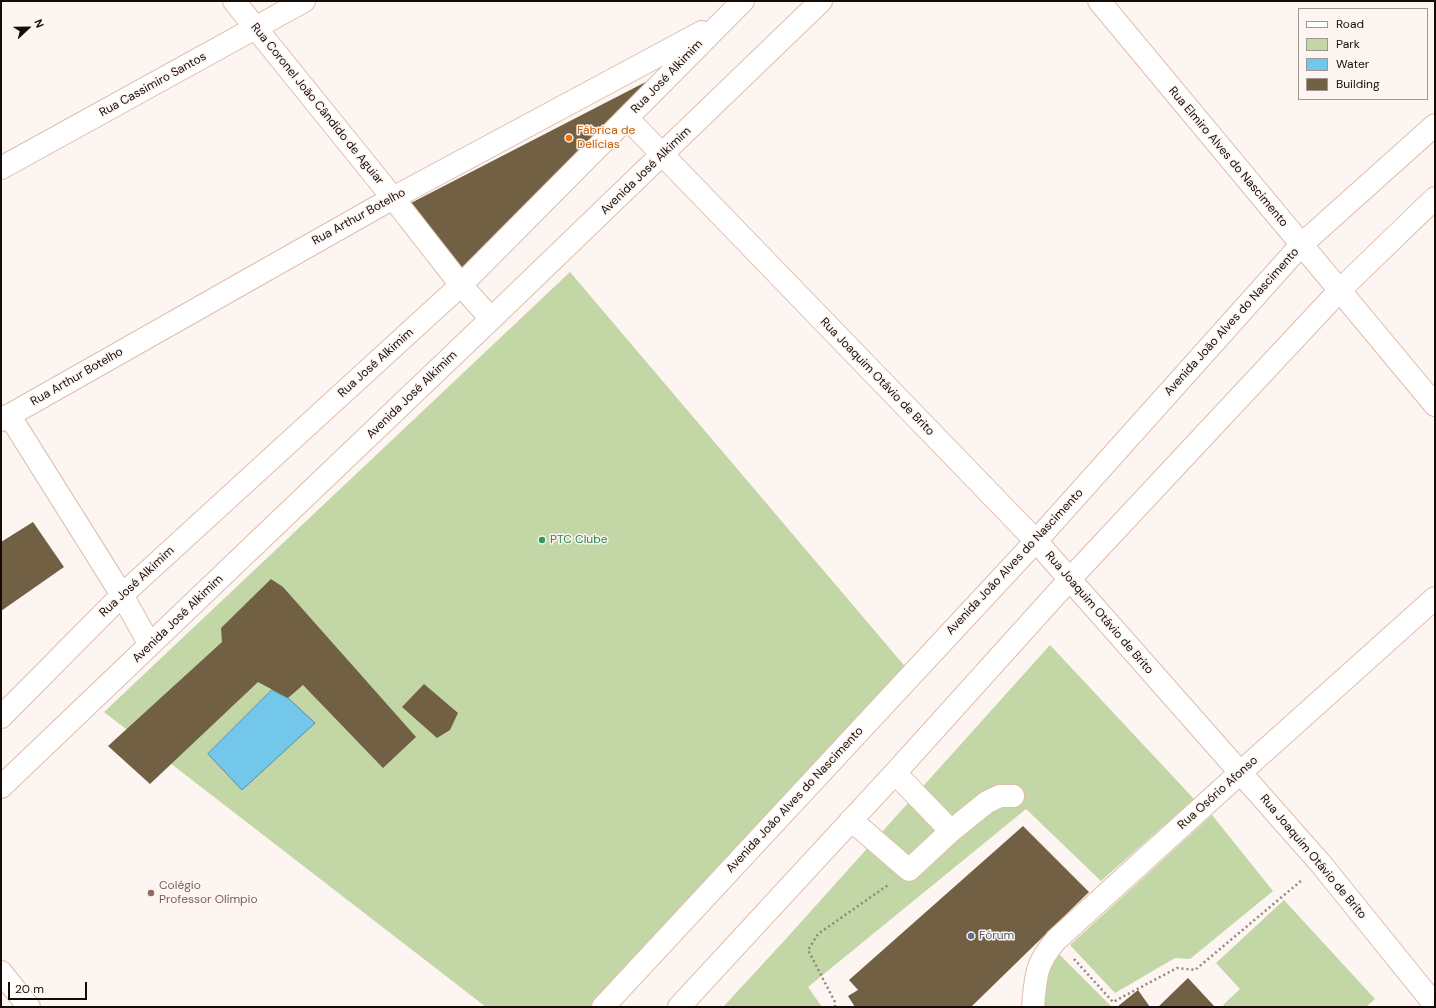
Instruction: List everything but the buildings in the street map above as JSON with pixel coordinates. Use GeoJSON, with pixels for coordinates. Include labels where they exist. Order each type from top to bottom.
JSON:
{"type":"FeatureCollection","features":[{"type":"Feature","properties":{"kind":"street","name":"Rua Coronel João Cândido de Aguiar"},"geometry":{"type":"LineString","coordinates":[[234,1],[393,198],[461,285],[492,319]]}},
{"type":"Feature","properties":{"kind":"street","name":"Rua Cassimiro Santos"},"geometry":{"type":"LineString","coordinates":[[1,168],[304,1]]}},
{"type":"Feature","properties":{"kind":"street","name":"Rua José Alkimim"},"geometry":{"type":"LineString","coordinates":[[1,717],[122,595],[461,285],[743,1]]}},
{"type":"Feature","properties":{"kind":"street","name":"Avenida José Alkimim"},"geometry":{"type":"LineString","coordinates":[[1,787],[492,319],[821,1]]}},
{"type":"Feature","properties":{"kind":"street","name":"Rua Elmiro Alves do Nascimento"},"geometry":{"type":"LineString","coordinates":[[1099,1],[1435,404]]}},
{"type":"Feature","properties":{"kind":"street","name":"Rua Arthur Botelho"},"geometry":{"type":"LineString","coordinates":[[5,418],[393,198],[721,22]]}},
{"type":"Feature","properties":{"kind":"street","name":"Rua Joaquim Otávio de Brito"},"geometry":{"type":"LineString","coordinates":[[627,118],[1036,541],[1321,864],[1430,1001]]}},
{"type":"Feature","properties":{"kind":"street","name":"Avenida João Alves do Nascimento"},"geometry":{"type":"LineString","coordinates":[[603,1007],[1036,541],[1301,245],[1435,125]]}},
{"type":"Feature","properties":{"kind":"street"},"geometry":{"type":"LineString","coordinates":[[679,1007],[895,773],[1069,580],[1340,290],[1435,198]]}},
{"type":"Feature","properties":{"kind":"street"},"geometry":{"type":"LineString","coordinates":[[5,418],[122,595],[150,644]]}},
{"type":"Feature","properties":{"kind":"street","name":"Rua Osório Afonso"},"geometry":{"type":"LineString","coordinates":[[1033,1007],[1036,975],[1039,964],[1045,953],[1056,940],[1435,598]]}},
{"type":"Feature","properties":{"kind":"street"},"geometry":{"type":"LineString","coordinates":[[895,773],[951,831]]}},
{"type":"Feature","properties":{"kind":"street"},"geometry":{"type":"LineString","coordinates":[[851,820],[909,870],[951,831],[987,802],[1000,796],[1013,796]]}},
{"type":"Feature","properties":{"kind":"street"},"geometry":{"type":"LineString","coordinates":[[1,972],[29,1007]]}},
{"type":"Feature","properties":{"kind":"path"},"geometry":{"type":"LineString","coordinates":[[1056,940],[1113,1002],[1177,968],[1195,970],[1321,864]]}},
{"type":"Feature","properties":{"kind":"path"},"geometry":{"type":"LineString","coordinates":[[835,1007],[835,1002],[808,950],[818,934],[909,870]]}},
{"type":"Feature","properties":{"kind":"green space","name":"PTC Clube"},"geometry":{"type":"Polygon","coordinates":[[[570,272],[908,670],[591,1007],[486,1007],[104,712],[570,272]]]}},
{"type":"Feature","properties":{"kind":"green space"},"geometry":{"type":"Polygon","coordinates":[[[1050,645],[1194,799],[1101,881],[1026,809],[808,987],[822,1007],[723,1007],[784,941],[1050,645]]]}},
{"type":"Feature","properties":{"kind":"green space"},"geometry":{"type":"Polygon","coordinates":[[[1212,815],[1273,891],[1190,959],[1175,958],[1115,993],[1070,945],[1212,815]]]}},
{"type":"Feature","properties":{"kind":"green space"},"geometry":{"type":"Polygon","coordinates":[[[1284,900],[1375,999],[1366,1007],[1225,1007],[1223,1005],[1240,989],[1216,963],[1284,900]]]}},
{"type":"Feature","properties":{"kind":"green space"},"geometry":{"type":"Polygon","coordinates":[[[1057,952],[1112,1007],[1038,1007],[1042,968],[1057,952]]]}},
{"type":"Feature","properties":{"kind":"water"},"geometry":{"type":"Polygon","coordinates":[[[272,690],[288,698],[315,723],[242,790],[208,754],[272,690]]]}},
{"type":"Feature","properties":{"kind":"place","name":"Fábrica de Delícias"},"geometry":{"type":"Point","coordinates":[569,138]}},
{"type":"Feature","properties":{"kind":"place","name":"PTC Clube"},"geometry":{"type":"Point","coordinates":[542,540]}},
{"type":"Feature","properties":{"kind":"place","name":"Colégio Professor Olímpio"},"geometry":{"type":"Point","coordinates":[151,893]}},
{"type":"Feature","properties":{"kind":"place","name":"Fórum"},"geometry":{"type":"Point","coordinates":[971,936]}}]}
